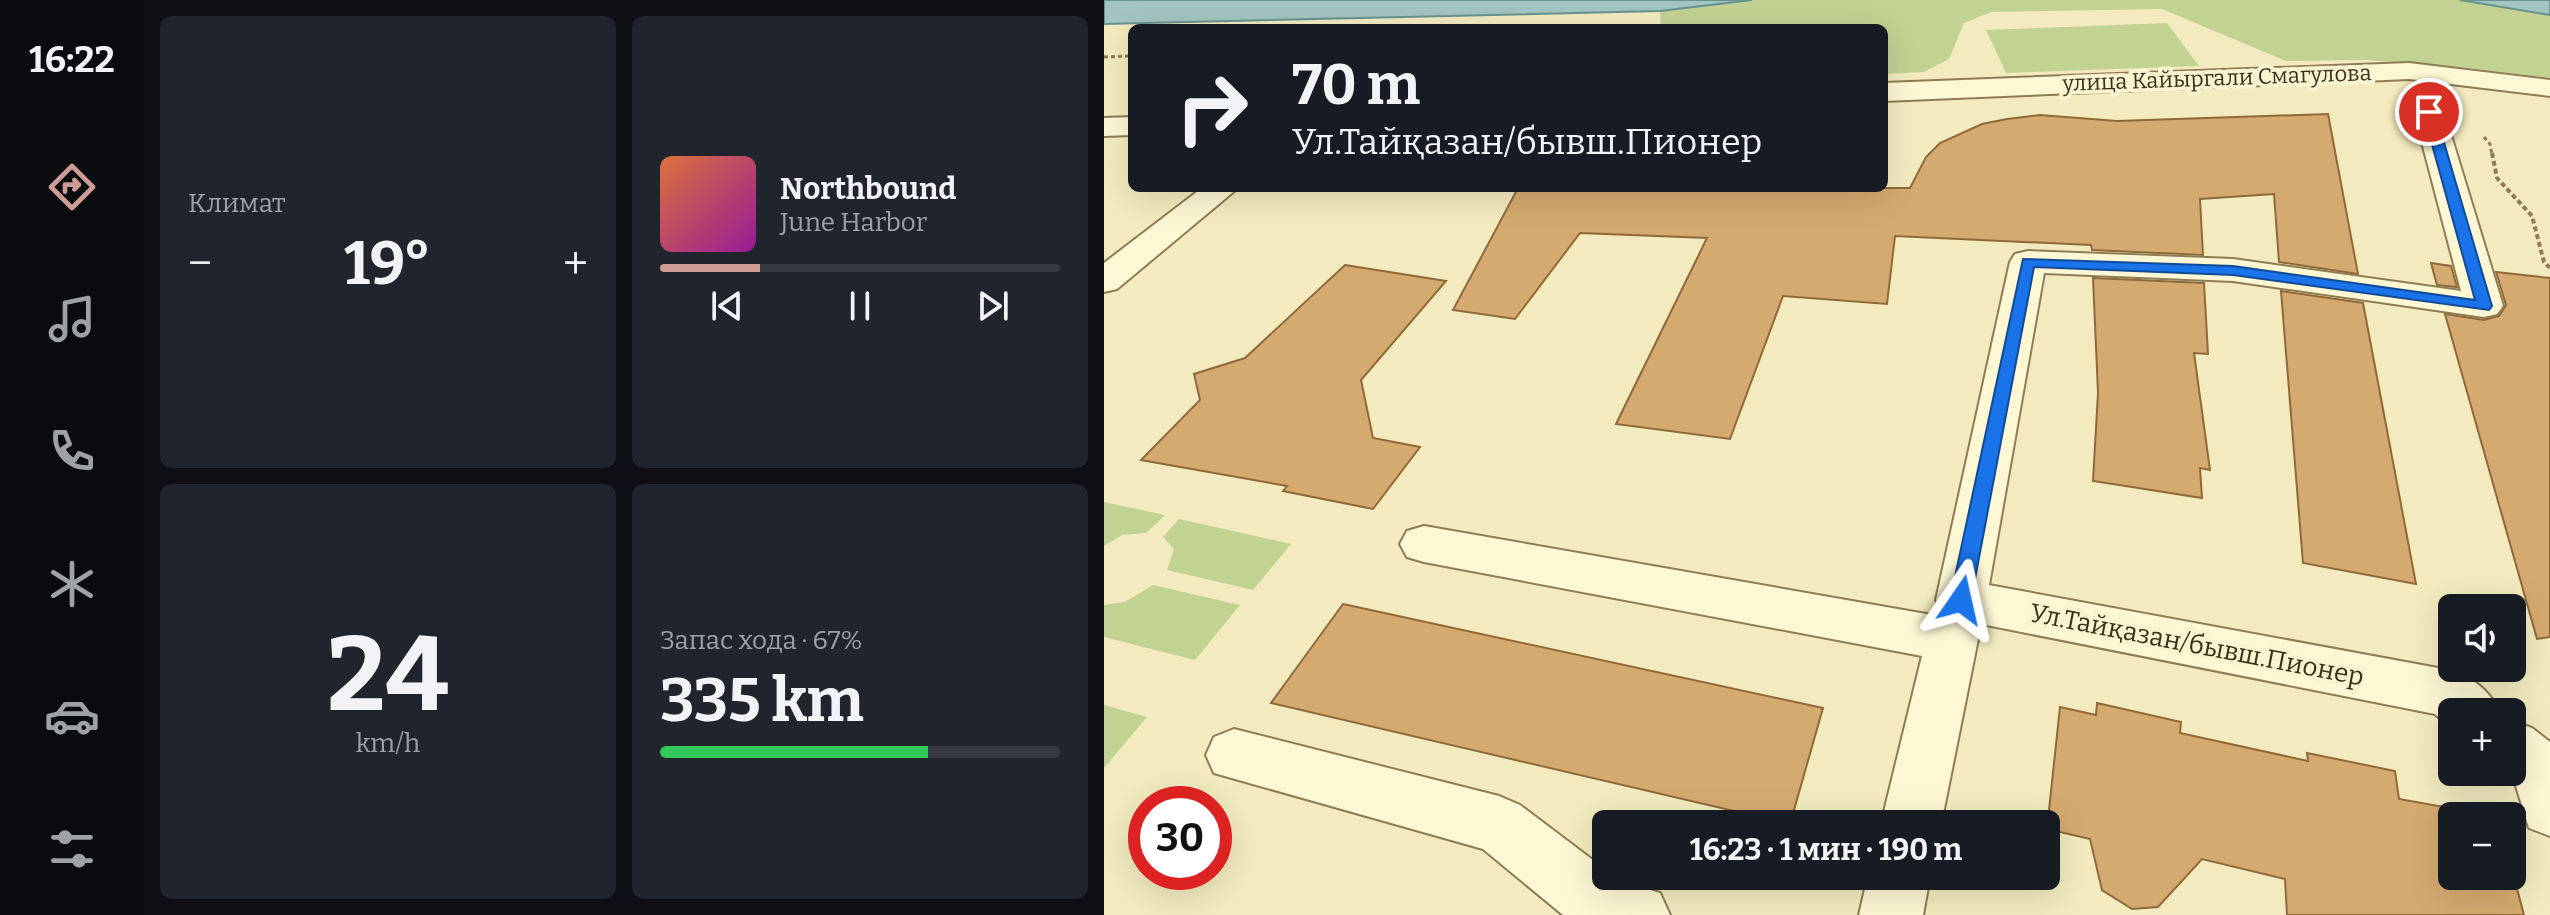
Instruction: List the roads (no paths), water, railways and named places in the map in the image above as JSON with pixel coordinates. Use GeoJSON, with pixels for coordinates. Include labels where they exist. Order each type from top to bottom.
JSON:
{"type":"FeatureCollection","features":[{"type":"Feature","properties":{"kind":"street","name":"улица Кайыргали Смагулова"},"geometry":{"type":"LineString","coordinates":[[1888,92],[2409,71],[2550,88]]}},
{"type":"Feature","properties":{"kind":"street"},"geometry":{"type":"LineString","coordinates":[[1914,810],[2028,262],[2233,270],[2484,306],[2429,112]]}},
{"type":"Feature","properties":{"kind":"street"},"geometry":{"type":"LineString","coordinates":[[1104,127],[1128,126]]}},
{"type":"Feature","properties":{"kind":"street"},"geometry":{"type":"LineString","coordinates":[[1104,281],[1217,192]]}},
{"type":"Feature","properties":{"kind":"street","name":"Ул.Тайқазан/бывш.Пионер"},"geometry":{"type":"LineString","coordinates":[[1424,544],[2449,693],[2455,698]]}},
{"type":"Feature","properties":{"kind":"street"},"geometry":{"type":"LineString","coordinates":[[1234,755],[1499,825],[1596,902],[1638,915]]}},
{"type":"Feature","properties":{"kind":"street"},"geometry":{"type":"LineString","coordinates":[[2526,757],[2541,769],[2550,808]]}},
{"type":"Feature","properties":{"kind":"street"},"geometry":{"type":"LineString","coordinates":[[1891,915],[1896,890]]}},
{"type":"Feature","properties":{"kind":"water"},"geometry":{"type":"Polygon","coordinates":[[[1104,0],[1752,0],[1660,11],[1104,24],[1104,0]]]}},
{"type":"Feature","properties":{"kind":"water"},"geometry":{"type":"Polygon","coordinates":[[[2460,0],[2550,0],[2550,15],[2460,0]]]}}]}
